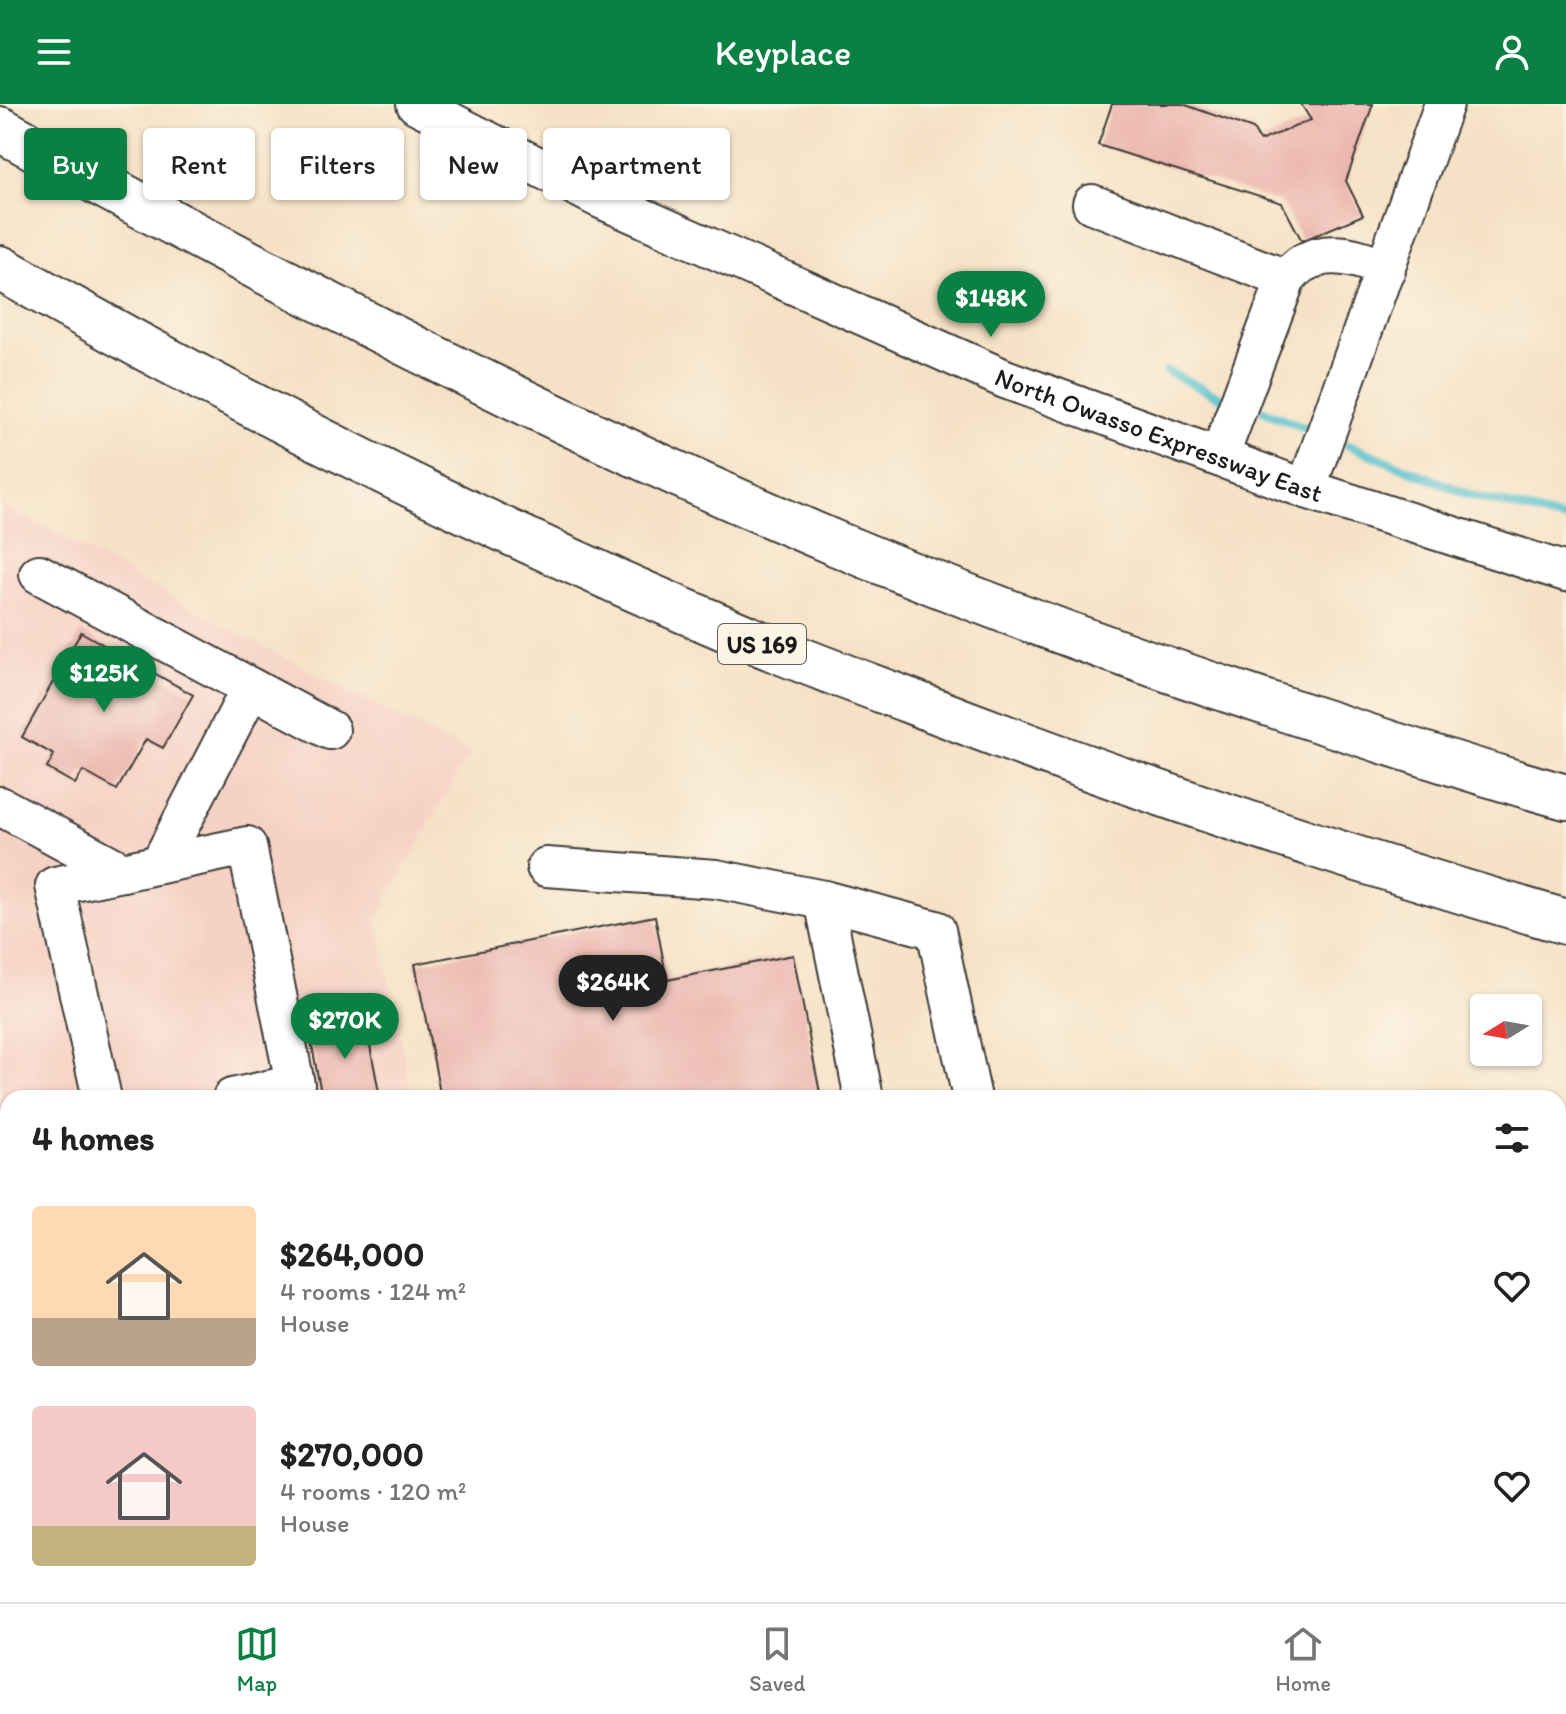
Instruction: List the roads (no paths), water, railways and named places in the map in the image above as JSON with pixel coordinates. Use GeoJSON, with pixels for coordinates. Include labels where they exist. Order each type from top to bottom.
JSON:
{"type":"FeatureCollection","features":[{"type":"Feature","properties":{"kind":"highway"},"geometry":{"type":"LineString","coordinates":[[0,129],[191,234],[429,357],[622,449],[837,544],[1006,611],[1229,692],[1566,797]]}},
{"type":"Feature","properties":{"kind":"highway","name":"US 169"},"geometry":{"type":"LineString","coordinates":[[0,268],[293,426],[525,540],[745,637],[990,732],[1242,823],[1566,922]]}},
{"type":"Feature","properties":{"kind":"street","name":"North Owasso Expressway East"},"geometry":{"type":"LineString","coordinates":[[416,104],[601,199],[1005,379],[1306,489],[1566,572]]}},
{"type":"Feature","properties":{"kind":"street"},"geometry":{"type":"LineString","coordinates":[[1306,489],[1444,104]]}},
{"type":"Feature","properties":{"kind":"street"},"geometry":{"type":"LineString","coordinates":[[1092,204],[1286,279]]}},
{"type":"Feature","properties":{"kind":"street"},"geometry":{"type":"LineString","coordinates":[[1219,457],[1286,279],[1305,262],[1333,254],[1364,259],[1386,269]]}},
{"type":"Feature","properties":{"kind":"street"},"geometry":{"type":"LineString","coordinates":[[39,574],[330,730]]}},
{"type":"Feature","properties":{"kind":"street"},"geometry":{"type":"LineString","coordinates":[[160,864],[251,688]]}},
{"type":"Feature","properties":{"kind":"street"},"geometry":{"type":"LineString","coordinates":[[0,806],[123,872]]}},
{"type":"Feature","properties":{"kind":"street"},"geometry":{"type":"LineString","coordinates":[[100,1090],[55,886],[247,846],[295,1084],[272,1090]]}},
{"type":"Feature","properties":{"kind":"street"},"geometry":{"type":"LineString","coordinates":[[546,867],[716,879],[824,900],[936,930],[970,1090]]}},
{"type":"Feature","properties":{"kind":"street"},"geometry":{"type":"LineString","coordinates":[[824,900],[862,1090]]}},
{"type":"Feature","properties":{"kind":"waterway"},"geometry":{"type":"LineString","coordinates":[[1167,371],[1223,399]]}},
{"type":"Feature","properties":{"kind":"waterway"},"geometry":{"type":"LineString","coordinates":[[1264,411],[1313,431]]}},
{"type":"Feature","properties":{"kind":"waterway"},"geometry":{"type":"LineString","coordinates":[[1348,445],[1470,495],[1566,520]]}}]}
